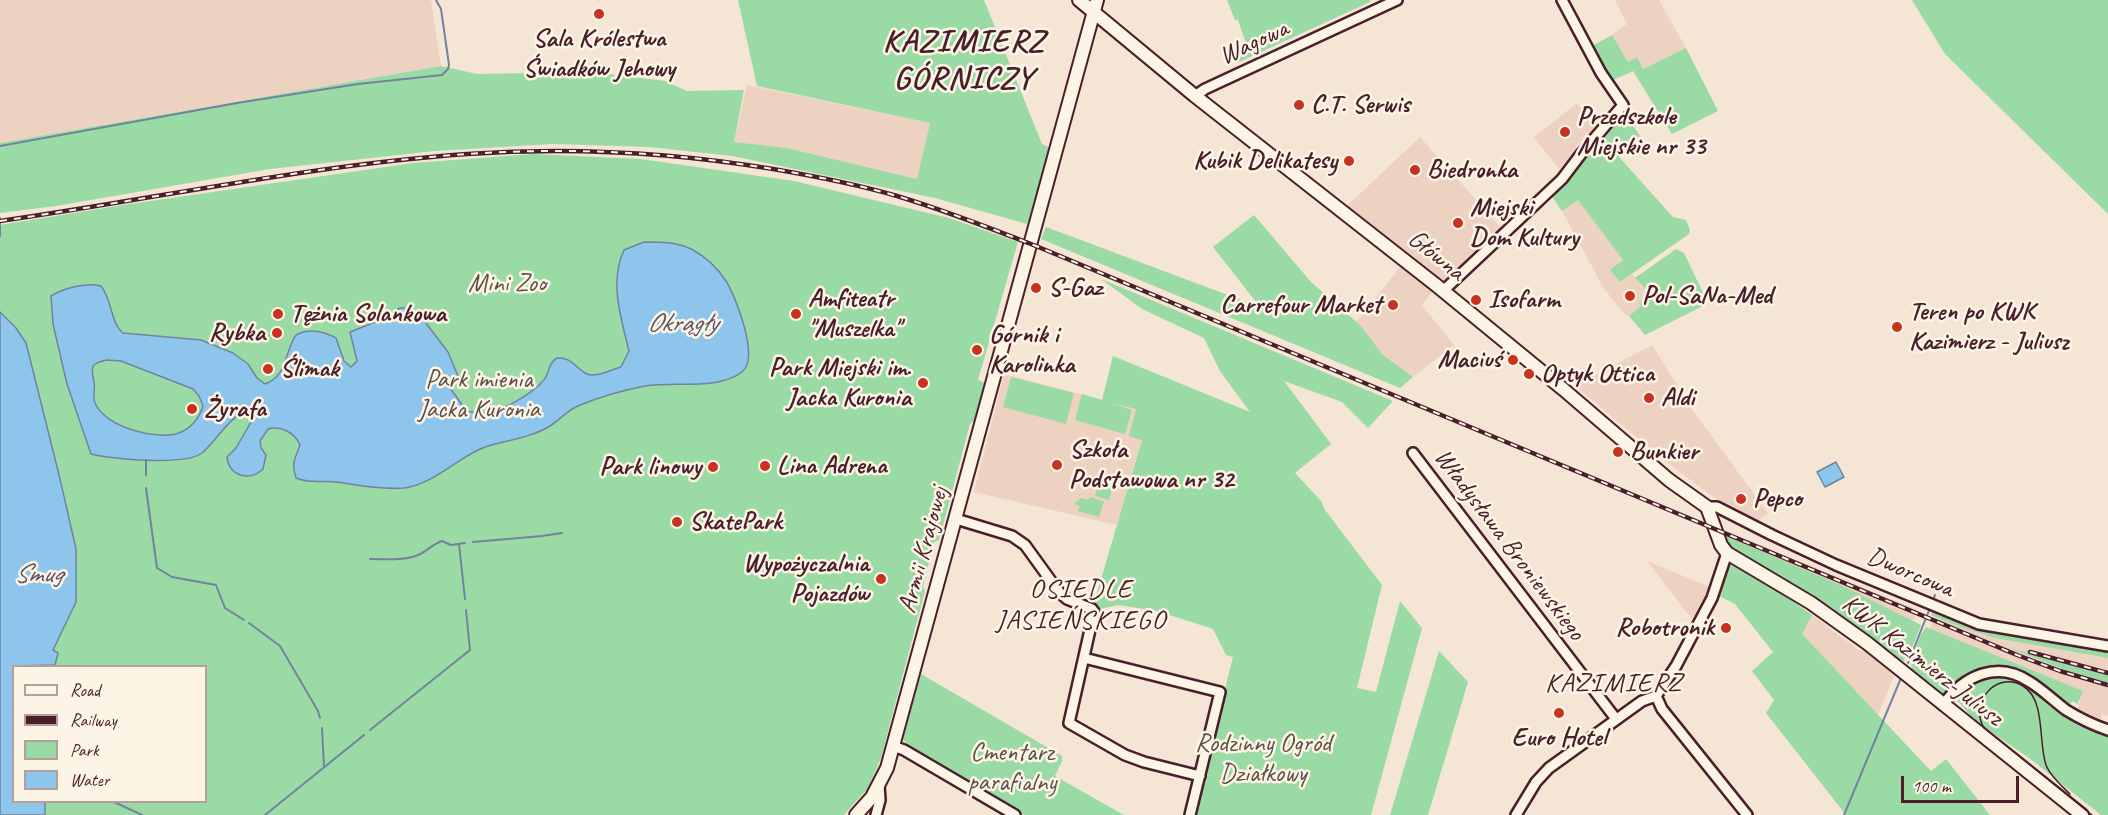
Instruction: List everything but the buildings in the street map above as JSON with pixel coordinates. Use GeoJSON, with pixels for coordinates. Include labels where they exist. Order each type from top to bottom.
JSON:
{"type":"FeatureCollection","features":[{"type":"Feature","properties":{"kind":"street","name":"Główna"},"geometry":{"type":"LineString","coordinates":[[1079,0],[1096,6],[1195,96],[1443,291],[1670,480],[1707,507]]}},
{"type":"Feature","properties":{"kind":"street","name":"Wagowa"},"geometry":{"type":"LineString","coordinates":[[1195,96],[1205,88],[1397,0]]}},
{"type":"Feature","properties":{"kind":"street"},"geometry":{"type":"LineString","coordinates":[[1443,291],[1543,199],[1623,105],[1601,74],[1562,0]]}},
{"type":"Feature","properties":{"kind":"street","name":"Armii Krajowej"},"geometry":{"type":"LineString","coordinates":[[856,815],[865,807],[879,785],[893,746],[1096,6]]}},
{"type":"Feature","properties":{"kind":"street","name":"Władysława Broniewskiego"},"geometry":{"type":"LineString","coordinates":[[1413,453],[1616,719]]}},
{"type":"Feature","properties":{"kind":"street"},"geometry":{"type":"LineString","coordinates":[[1516,815],[1536,782],[1549,768],[1642,701],[1656,696],[1676,666],[1712,598],[1727,553],[1721,545],[1707,507]]}},
{"type":"Feature","properties":{"kind":"street","name":"Dworcowa"},"geometry":{"type":"LineString","coordinates":[[1707,507],[1717,507],[1782,540],[1979,624],[2108,646]]}},
{"type":"Feature","properties":{"kind":"street"},"geometry":{"type":"LineString","coordinates":[[956,519],[1012,536],[1025,545],[1066,599],[1092,609],[1095,617],[1069,723],[1125,755],[1200,776]]}},
{"type":"Feature","properties":{"kind":"street","name":"KWK Kazimierz-Juliusz"},"geometry":{"type":"LineString","coordinates":[[1727,553],[1811,603],[1848,630],[2082,815]]}},
{"type":"Feature","properties":{"kind":"street"},"geometry":{"type":"LineString","coordinates":[[1084,658],[1220,692],[1190,815]]}},
{"type":"Feature","properties":{"kind":"street"},"geometry":{"type":"LineString","coordinates":[[1943,705],[1969,679],[1993,670],[2004,671],[2029,681],[2083,720],[2108,729]]}},
{"type":"Feature","properties":{"kind":"street"},"geometry":{"type":"LineString","coordinates":[[1656,696],[1662,709],[1747,815]]}},
{"type":"Feature","properties":{"kind":"street"},"geometry":{"type":"LineString","coordinates":[[893,746],[904,750],[1015,815]]}},
{"type":"Feature","properties":{"kind":"street"},"geometry":{"type":"LineString","coordinates":[[876,815],[880,800],[879,785]]}},
{"type":"Feature","properties":{"kind":"shaded area"},"geometry":{"type":"Polygon","coordinates":[[[0,0],[431,0],[441,66],[0,143],[0,0]]]}},
{"type":"Feature","properties":{"kind":"shaded area"},"geometry":{"type":"Polygon","coordinates":[[[1615,0],[1659,0],[1686,48],[1643,69],[1628,62],[1612,35],[1627,24],[1615,0]]]}},
{"type":"Feature","properties":{"kind":"shaded area"},"geometry":{"type":"Polygon","coordinates":[[[747,85],[930,123],[917,179],[787,148],[734,142],[747,85]]]}},
{"type":"Feature","properties":{"kind":"shaded area","name":"Przedszkole Miejskie nr 33"},"geometry":{"type":"Polygon","coordinates":[[[1577,103],[1595,128],[1576,146],[1577,149],[1559,169],[1534,137],[1577,103]]]}},
{"type":"Feature","properties":{"kind":"shaded area"},"geometry":{"type":"Polygon","coordinates":[[[1420,137],[1501,228],[1442,283],[1416,259],[1347,206],[1420,137]]]}},
{"type":"Feature","properties":{"kind":"shaded area"},"geometry":{"type":"Polygon","coordinates":[[[1578,199],[1623,260],[1611,270],[1620,282],[1632,274],[1650,293],[1639,303],[1641,306],[1629,316],[1624,314],[1603,287],[1562,211],[1578,199]]]}},
{"type":"Feature","properties":{"kind":"shaded area"},"geometry":{"type":"Polygon","coordinates":[[[1401,266],[1433,291],[1422,305],[1454,345],[1413,377],[1383,355],[1356,322],[1401,266]]]}},
{"type":"Feature","properties":{"kind":"shaded area"},"geometry":{"type":"Polygon","coordinates":[[[1652,345],[1694,412],[1768,513],[1757,522],[1709,494],[1665,461],[1575,386],[1652,345]]]}},
{"type":"Feature","properties":{"kind":"shaded area","name":"Szkoła Podstawowa nr 32"},"geometry":{"type":"Polygon","coordinates":[[[1004,374],[1136,409],[1142,439],[1117,525],[974,492],[1004,374]]]}},
{"type":"Feature","properties":{"kind":"shaded area"},"geometry":{"type":"Polygon","coordinates":[[[1723,530],[1918,610],[1913,622],[1845,587],[1724,535],[1723,530]]]}},
{"type":"Feature","properties":{"kind":"shaded area"},"geometry":{"type":"Polygon","coordinates":[[[1647,561],[1710,587],[1711,593],[1695,623],[1647,561]]]}},
{"type":"Feature","properties":{"kind":"shaded area"},"geometry":{"type":"Polygon","coordinates":[[[1812,615],[1860,651],[1865,650],[1894,676],[1878,715],[1801,634],[1812,615]]]}},
{"type":"Feature","properties":{"kind":"shaded area"},"geometry":{"type":"Polygon","coordinates":[[[1935,617],[1995,638],[2108,658],[2108,675],[2018,652],[2108,683],[2108,716],[2102,714],[2100,722],[2078,710],[2082,691],[1930,629],[1935,617]]]}},
{"type":"Feature","properties":{"kind":"green space"},"geometry":{"type":"Polygon","coordinates":[[[738,0],[984,0],[1042,144],[1052,149],[1027,224],[935,198],[732,156],[650,147],[552,144],[435,151],[270,169],[56,206],[0,213],[0,143],[441,66],[477,74],[592,72],[665,81],[687,91],[744,90],[734,142],[787,148],[917,179],[930,123],[757,86],[738,0]]]}},
{"type":"Feature","properties":{"kind":"green space"},"geometry":{"type":"Polygon","coordinates":[[[1227,0],[1370,0],[1370,2],[1239,62],[1224,53],[1247,46],[1238,20],[1235,20],[1227,0]]]}},
{"type":"Feature","properties":{"kind":"green space"},"geometry":{"type":"Polygon","coordinates":[[[1912,0],[2108,0],[2108,214],[1945,54],[1912,0]]]}},
{"type":"Feature","properties":{"kind":"green space"},"geometry":{"type":"Polygon","coordinates":[[[1612,35],[1628,62],[1637,57],[1643,69],[1686,48],[1718,111],[1672,134],[1633,71],[1611,81],[1590,47],[1612,35]]]}},
{"type":"Feature","properties":{"kind":"green space"},"geometry":{"type":"Polygon","coordinates":[[[1621,112],[1626,115],[1640,136],[1619,157],[1673,217],[1686,220],[1690,230],[1689,234],[1620,282],[1610,270],[1623,260],[1578,200],[1562,211],[1551,195],[1562,185],[1621,112]]]}},
{"type":"Feature","properties":{"kind":"green space","name":"Park imienia Jacka Kuronia"},"geometry":{"type":"Polygon","coordinates":[[[533,154],[641,159],[794,181],[949,218],[1018,242],[978,380],[985,383],[975,420],[970,424],[939,540],[934,542],[923,587],[925,591],[881,758],[868,788],[844,815],[45,815],[45,803],[207,803],[207,665],[53,665],[53,650],[76,602],[76,549],[26,343],[16,328],[0,312],[0,225],[413,163],[533,154]]]}},
{"type":"Feature","properties":{"kind":"green space"},"geometry":{"type":"Polygon","coordinates":[[[1254,215],[1311,282],[1360,325],[1383,355],[1413,377],[1400,388],[1041,239],[1046,227],[1260,307],[1213,247],[1254,215]]]}},
{"type":"Feature","properties":{"kind":"green space"},"geometry":{"type":"Polygon","coordinates":[[[1676,249],[1684,253],[1707,301],[1705,305],[1645,335],[1629,316],[1641,306],[1639,303],[1650,293],[1635,278],[1676,249]]]}},
{"type":"Feature","properties":{"kind":"green space","name":"Rodzinny Ogród Działkowy"},"geometry":{"type":"Polygon","coordinates":[[[1101,279],[1393,401],[1368,428],[1342,402],[1284,381],[1331,444],[1295,473],[1321,501],[1325,510],[1382,585],[1357,688],[1376,692],[1400,601],[1422,628],[1371,815],[1194,815],[1233,657],[1226,655],[1213,629],[1157,611],[1118,605],[1100,609],[1094,603],[1142,440],[1129,436],[1136,409],[1111,403],[1132,410],[1125,434],[1075,420],[1082,394],[1102,400],[1113,356],[1250,412],[1220,371],[1204,338],[1142,309],[1101,279]]]}},
{"type":"Feature","properties":{"kind":"green space"},"geometry":{"type":"Polygon","coordinates":[[[1011,377],[1074,393],[1066,424],[1003,407],[1011,377]]]}},
{"type":"Feature","properties":{"kind":"green space"},"geometry":{"type":"Polygon","coordinates":[[[1102,473],[1115,477],[1109,500],[1095,496],[1102,473]]]}},
{"type":"Feature","properties":{"kind":"green space"},"geometry":{"type":"Polygon","coordinates":[[[1090,497],[1104,501],[1099,517],[1078,511],[1080,506],[1074,504],[1081,498],[1089,500],[1090,497]]]}},
{"type":"Feature","properties":{"kind":"green space"},"geometry":{"type":"Polygon","coordinates":[[[1724,535],[1845,587],[1921,625],[1908,658],[1905,657],[1904,662],[1902,660],[1900,662],[1829,608],[1729,547],[1724,535]]]}},
{"type":"Feature","properties":{"kind":"green space"},"geometry":{"type":"Polygon","coordinates":[[[1730,564],[1774,588],[1812,615],[1802,634],[1931,771],[1946,759],[1990,815],[1846,815],[1766,713],[1774,700],[1752,671],[1773,652],[1735,604],[1719,596],[1725,571],[1730,564]]]}},
{"type":"Feature","properties":{"kind":"green space"},"geometry":{"type":"Polygon","coordinates":[[[1933,611],[1996,633],[2108,651],[2108,658],[1995,638],[1931,615],[1933,611]]]}},
{"type":"Feature","properties":{"kind":"green space"},"geometry":{"type":"Polygon","coordinates":[[[1926,627],[2083,691],[2078,703],[2080,705],[2072,701],[2069,706],[2003,668],[1991,668],[1973,673],[1955,688],[1940,695],[1911,671],[1911,661],[1919,638],[1926,627]]]}},
{"type":"Feature","properties":{"kind":"green space"},"geometry":{"type":"Polygon","coordinates":[[[2009,648],[2108,675],[2108,683],[2057,667],[2009,648]]]}},
{"type":"Feature","properties":{"kind":"green space"},"geometry":{"type":"Polygon","coordinates":[[[1439,651],[1468,682],[1428,815],[1390,815],[1439,651]]]}},
{"type":"Feature","properties":{"kind":"green space","name":"Cmentarz parafialny"},"geometry":{"type":"Polygon","coordinates":[[[921,674],[1062,756],[1055,776],[1124,815],[1024,815],[909,747],[903,739],[921,674]]]}},
{"type":"Feature","properties":{"kind":"green space"},"geometry":{"type":"Polygon","coordinates":[[[1997,674],[2025,683],[2082,724],[2108,733],[2108,815],[2101,815],[2029,758],[1975,721],[1956,699],[1974,683],[1997,674]]]}},
{"type":"Feature","properties":{"kind":"water","name":"Okrągły"},"geometry":{"type":"Polygon","coordinates":[[[644,242],[675,244],[698,253],[715,268],[730,289],[744,327],[748,353],[747,364],[743,371],[722,381],[645,386],[596,399],[571,409],[543,430],[475,451],[436,476],[404,488],[379,488],[296,478],[294,464],[300,445],[291,434],[278,428],[268,429],[260,441],[261,448],[266,455],[263,469],[252,475],[240,475],[232,469],[227,457],[236,448],[251,422],[246,414],[241,413],[202,453],[193,457],[148,460],[91,454],[67,384],[53,324],[51,296],[62,290],[76,287],[101,286],[105,291],[116,323],[123,333],[201,340],[233,353],[248,364],[257,378],[265,384],[278,375],[282,369],[296,335],[316,331],[336,338],[344,361],[351,367],[357,361],[350,332],[383,319],[400,308],[406,308],[419,314],[448,352],[458,376],[448,385],[467,412],[486,413],[508,406],[532,391],[545,378],[557,358],[570,361],[583,372],[591,375],[621,367],[629,351],[620,313],[617,287],[617,275],[624,250],[644,242]],[[107,360],[93,366],[94,399],[102,413],[121,426],[158,435],[179,433],[194,422],[203,406],[193,389],[121,361],[107,360]]]}},
{"type":"Feature","properties":{"kind":"water","name":"Smug"},"geometry":{"type":"Polygon","coordinates":[[[0,312],[16,328],[26,343],[76,549],[76,602],[53,650],[58,653],[55,665],[12,665],[12,803],[45,803],[45,815],[0,815],[0,312]]]}},
{"type":"Feature","properties":{"kind":"water"},"geometry":{"type":"Polygon","coordinates":[[[1836,462],[1844,477],[1825,487],[1817,472],[1836,462]]]}},
{"type":"Feature","properties":{"kind":"waterway"},"geometry":{"type":"LineString","coordinates":[[0,146],[237,103],[358,84],[442,75],[449,65],[441,9],[436,0]]}},
{"type":"Feature","properties":{"kind":"waterway"},"geometry":{"type":"LineString","coordinates":[[0,218],[0,236]]}},
{"type":"Feature","properties":{"kind":"waterway"},"geometry":{"type":"LineString","coordinates":[[146,460],[146,475]]}},
{"type":"Feature","properties":{"kind":"waterway"},"geometry":{"type":"LineString","coordinates":[[146,488],[157,568],[172,577],[216,585],[225,608],[244,620]]}},
{"type":"Feature","properties":{"kind":"waterway"},"geometry":{"type":"LineString","coordinates":[[473,542],[562,533]]}},
{"type":"Feature","properties":{"kind":"waterway"},"geometry":{"type":"LineString","coordinates":[[370,559],[412,557],[442,541],[451,545],[465,543]]}},
{"type":"Feature","properties":{"kind":"waterway"},"geometry":{"type":"LineString","coordinates":[[459,544],[465,599]]}},
{"type":"Feature","properties":{"kind":"waterway"},"geometry":{"type":"LineString","coordinates":[[1932,602],[1935,595]]}},
{"type":"Feature","properties":{"kind":"waterway"},"geometry":{"type":"LineString","coordinates":[[1908,663],[1930,608]]}},
{"type":"Feature","properties":{"kind":"waterway"},"geometry":{"type":"LineString","coordinates":[[370,730],[470,650],[466,610]]}},
{"type":"Feature","properties":{"kind":"waterway"},"geometry":{"type":"LineString","coordinates":[[249,623],[280,646],[320,718]]}},
{"type":"Feature","properties":{"kind":"waterway"},"geometry":{"type":"LineString","coordinates":[[1844,815],[1901,678]]}},
{"type":"Feature","properties":{"kind":"waterway"},"geometry":{"type":"LineString","coordinates":[[322,728],[324,767]]}},
{"type":"Feature","properties":{"kind":"waterway"},"geometry":{"type":"LineString","coordinates":[[265,815],[364,735]]}},
{"type":"Feature","properties":{"kind":"waterway"},"geometry":{"type":"LineString","coordinates":[[116,803],[142,815]]}},
{"type":"Feature","properties":{"kind":"tram line"},"geometry":{"type":"LineString","coordinates":[[2070,794],[2053,777],[2046,765],[2038,711],[2030,692],[2013,682],[2003,682],[1995,686],[1988,692],[1980,709],[1980,718],[1984,728],[2092,815]]}},
{"type":"Feature","properties":{"kind":"railway"},"geometry":{"type":"LineString","coordinates":[[0,221],[291,174],[408,159],[505,152],[620,152],[696,158],[851,184],[932,207],[1036,246],[2017,655],[2108,685]]}},
{"type":"Feature","properties":{"kind":"railway"},"geometry":{"type":"LineString","coordinates":[[2030,652],[2108,673]]}},
{"type":"Feature","properties":{"kind":"place","name":"Sala Królestwa Świadków Jehowy"},"geometry":{"type":"Point","coordinates":[599,14]}},
{"type":"Feature","properties":{"kind":"place","name":"C.T. Serwis"},"geometry":{"type":"Point","coordinates":[1299,105]}},
{"type":"Feature","properties":{"kind":"place","name":"Przedszkole Miejskie nr 33"},"geometry":{"type":"Point","coordinates":[1565,132]}},
{"type":"Feature","properties":{"kind":"place","name":"Kubik Delikatesy"},"geometry":{"type":"Point","coordinates":[1349,161]}},
{"type":"Feature","properties":{"kind":"place","name":"Biedronka"},"geometry":{"type":"Point","coordinates":[1415,170]}},
{"type":"Feature","properties":{"kind":"place","name":"Miejski Dom Kultury"},"geometry":{"type":"Point","coordinates":[1458,223]}},
{"type":"Feature","properties":{"kind":"place","name":"S-Gaz"},"geometry":{"type":"Point","coordinates":[1036,288]}},
{"type":"Feature","properties":{"kind":"place","name":"Pol-SaNa-Med"},"geometry":{"type":"Point","coordinates":[1630,296]}},
{"type":"Feature","properties":{"kind":"place","name":"Isofarm"},"geometry":{"type":"Point","coordinates":[1476,300]}},
{"type":"Feature","properties":{"kind":"place","name":"Carrefour Market"},"geometry":{"type":"Point","coordinates":[1393,305]}},
{"type":"Feature","properties":{"kind":"place","name":"Tężnia Solankowa"},"geometry":{"type":"Point","coordinates":[278,314]}},
{"type":"Feature","properties":{"kind":"place","name":"Amfiteatr \"Muszelka\""},"geometry":{"type":"Point","coordinates":[796,314]}},
{"type":"Feature","properties":{"kind":"place","name":"Teren po KWK Kazimierz - Juliusz"},"geometry":{"type":"Point","coordinates":[1897,327]}},
{"type":"Feature","properties":{"kind":"place","name":"Rybka"},"geometry":{"type":"Point","coordinates":[277,333]}},
{"type":"Feature","properties":{"kind":"place","name":"Górnik i Karolinka"},"geometry":{"type":"Point","coordinates":[977,350]}},
{"type":"Feature","properties":{"kind":"place","name":"Maciuś"},"geometry":{"type":"Point","coordinates":[1513,360]}},
{"type":"Feature","properties":{"kind":"place","name":"Ślimak"},"geometry":{"type":"Point","coordinates":[268,369]}},
{"type":"Feature","properties":{"kind":"place","name":"Optyk Ottica"},"geometry":{"type":"Point","coordinates":[1529,374]}},
{"type":"Feature","properties":{"kind":"place","name":"Park Miejski im. Jacka Kuronia"},"geometry":{"type":"Point","coordinates":[923,383]}},
{"type":"Feature","properties":{"kind":"place","name":"Aldi"},"geometry":{"type":"Point","coordinates":[1649,398]}},
{"type":"Feature","properties":{"kind":"place","name":"Żyrafa"},"geometry":{"type":"Point","coordinates":[192,409]}},
{"type":"Feature","properties":{"kind":"place","name":"Bunkier"},"geometry":{"type":"Point","coordinates":[1618,452]}},
{"type":"Feature","properties":{"kind":"place","name":"Szkoła Podstawowa nr 32"},"geometry":{"type":"Point","coordinates":[1057,465]}},
{"type":"Feature","properties":{"kind":"place","name":"Lina Adrena"},"geometry":{"type":"Point","coordinates":[765,466]}},
{"type":"Feature","properties":{"kind":"place","name":"Park linowy"},"geometry":{"type":"Point","coordinates":[713,467]}},
{"type":"Feature","properties":{"kind":"place","name":"Pepco"},"geometry":{"type":"Point","coordinates":[1741,499]}},
{"type":"Feature","properties":{"kind":"place","name":"SkatePark"},"geometry":{"type":"Point","coordinates":[677,522]}},
{"type":"Feature","properties":{"kind":"place","name":"Wypożyczalnia Pojazdów"},"geometry":{"type":"Point","coordinates":[881,579]}},
{"type":"Feature","properties":{"kind":"place","name":"Robotronik"},"geometry":{"type":"Point","coordinates":[1726,628]}},
{"type":"Feature","properties":{"kind":"place","name":"Euro Hotel"},"geometry":{"type":"Point","coordinates":[1559,713]}},
{"type":"Feature","properties":{"kind":"district","name":"KAZIMIERZ GÓRNICZY"},"geometry":{"type":"Point","coordinates":[964,62]}},
{"type":"Feature","properties":{"kind":"district","name":"OSIEDLE JASIEŃSKIEGO"},"geometry":{"type":"Point","coordinates":[1081,606]}},
{"type":"Feature","properties":{"kind":"district","name":"KAZIMIERZ"},"geometry":{"type":"Point","coordinates":[1614,684]}},
{"type":"Feature","properties":{"kind":"park label","name":"Mini Zoo"},"geometry":{"type":"Point","coordinates":[507,284]}}]}
